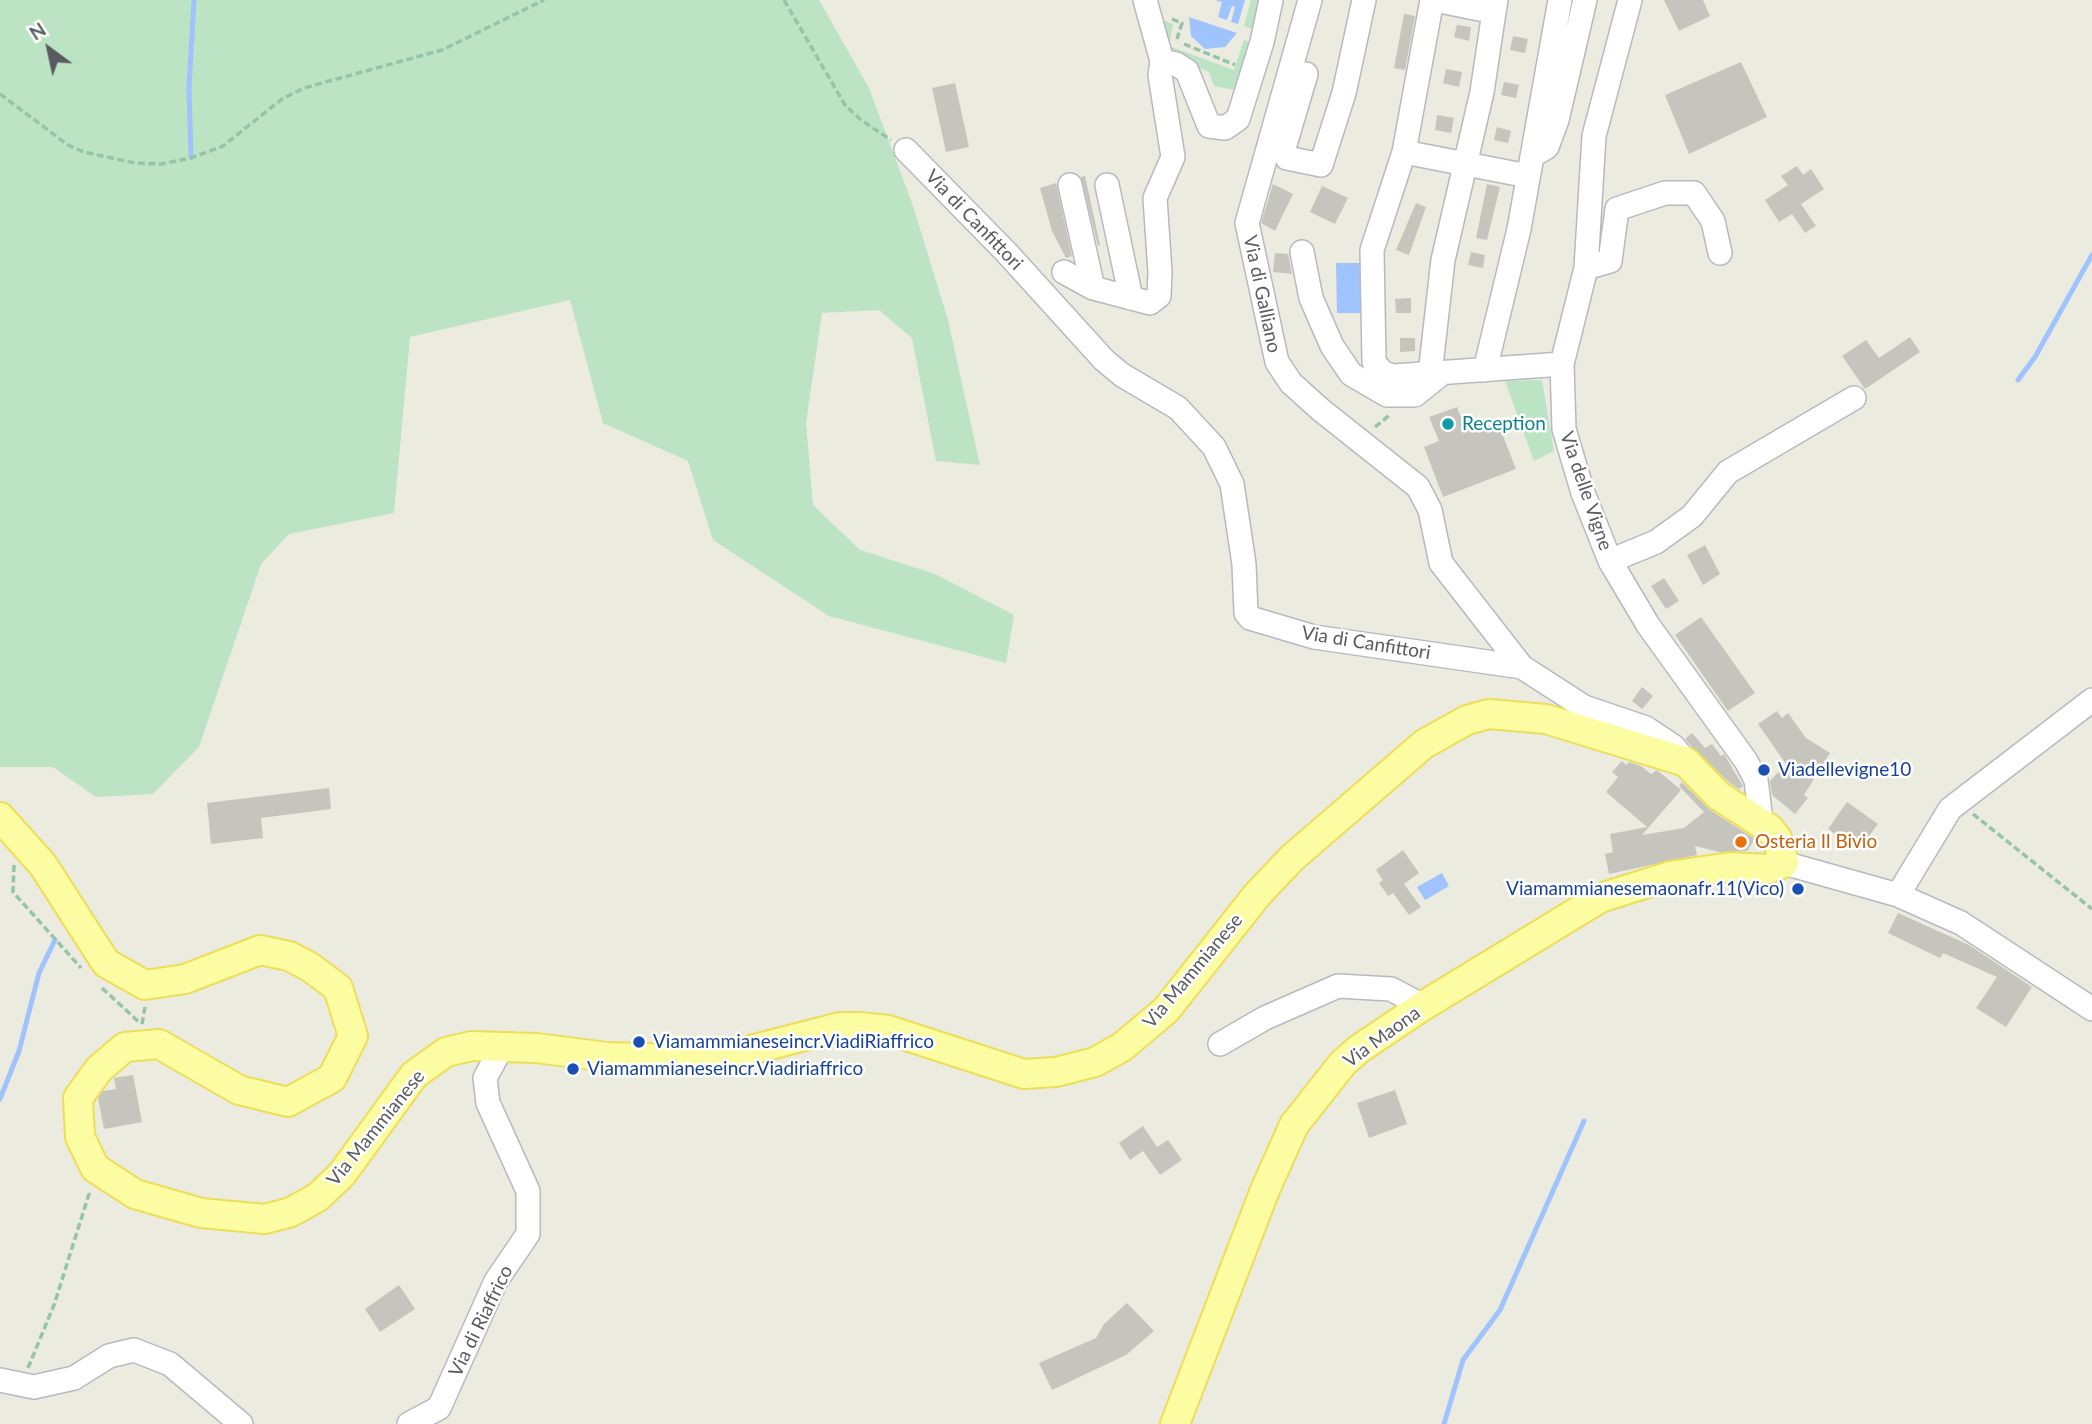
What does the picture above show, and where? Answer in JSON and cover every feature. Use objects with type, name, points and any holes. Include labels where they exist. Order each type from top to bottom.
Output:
[{"type":"main road","name":"Via Mammianese","points":[[0,817],[43,864],[106,963],[145,985],[185,979],[260,950],[289,956],[310,967],[338,988],[353,1036],[332,1078],[288,1102],[239,1090],[199,1064],[159,1044],[125,1047],[99,1069],[78,1098],[80,1136],[95,1168],[135,1194],[201,1213],[265,1219],[291,1212],[318,1197],[342,1174],[414,1075],[446,1052],[472,1046],[536,1048],[607,1057],[688,1059],[727,1056],[840,1027],[860,1027],[888,1030],[1012,1072],[1040,1074],[1078,1068],[1122,1047],[1146,1029],[1173,1002],[1257,895],[1292,858],[1441,732],[1489,714],[1515,714],[1562,722],[1685,762],[1719,796],[1761,820],[1777,838],[1784,863]]},
{"type":"main road","name":"Via Maona","points":[[1175,1424],[1265,1190],[1294,1125],[1326,1082],[1359,1049],[1423,1006],[1610,894],[1681,874],[1730,867],[1768,869],[1784,863]]},
{"type":"street","points":[[1064,272],[1093,288],[1150,303],[1159,296],[1156,198],[1173,156],[1160,75],[1162,61],[1146,0]]},
{"type":"street","points":[[1162,61],[1176,64],[1187,71],[1209,125],[1225,128],[1235,123],[1252,76],[1271,0]]},
{"type":"street","name":"Via di Galliano","points":[[1310,0],[1247,223],[1277,362],[1291,383],[1321,410],[1418,486],[1430,510],[1441,563],[1522,667]]},
{"type":"street","points":[[1325,0],[1284,148],[1287,158],[1321,165],[1344,93],[1364,0]]},
{"type":"street","points":[[1302,252],[1311,298],[1332,346],[1350,374],[1387,395],[1415,395],[1435,374],[1443,260],[1482,92],[1495,6],[1434,0],[1404,152],[1373,250],[1374,358],[1378,370],[1389,376],[1435,374],[1562,364]]},
{"type":"street","points":[[1485,370],[1530,166],[1560,0]]},
{"type":"street","points":[[1404,152],[1465,165],[1530,166],[1547,148],[1557,120],[1585,0]]},
{"type":"street","name":"Via delle Vigne","points":[[1630,0],[1594,136],[1586,268],[1562,364],[1564,429],[1583,493],[1611,561],[1648,625],[1752,771],[1761,820]]},
{"type":"street","name":"Via di Canfittori","points":[[906,150],[1006,252],[1104,360],[1122,375],[1178,408],[1214,447],[1232,484],[1244,564],[1246,613],[1250,618],[1314,638],[1522,667],[1584,707],[1646,729],[1673,746],[1685,762]]},
{"type":"street","points":[[1070,185],[1093,288]]},
{"type":"street","points":[[1107,185],[1131,298]]},
{"type":"street","points":[[1586,268],[1611,261],[1617,209],[1665,193],[1694,193],[1713,221],[1720,253]]},
{"type":"street","points":[[1611,561],[1656,542],[1692,516],[1728,472],[1854,398]]},
{"type":"street","points":[[1898,895],[1950,808],[2092,700]]},
{"type":"street","points":[[1784,863],[1898,895],[1961,923],[2092,1009]]},
{"type":"street","points":[[1220,1044],[1265,1018],[1338,986],[1391,989],[1423,1006]]},
{"type":"street","name":"Via di Riaffrico","points":[[409,1424],[439,1408],[496,1281],[528,1234],[528,1191],[488,1103],[485,1078],[502,1047]]},
{"type":"street","points":[[0,1380],[34,1387],[74,1378],[109,1356],[134,1350],[170,1364],[241,1424]]},
{"type":"path","points":[[0,94],[68,145],[84,152],[135,163],[161,164],[223,146],[282,99],[304,88],[442,50],[544,0]]},
{"type":"path","points":[[784,0],[845,105],[861,121],[906,150]]},
{"type":"path","points":[[1171,18],[1182,23],[1176,41],[1230,62],[1252,76]]},
{"type":"path","points":[[1958,802],[2092,908]]},
{"type":"green space","points":[[0,0],[819,0],[869,88],[913,206],[948,320],[980,465],[936,461],[912,338],[879,310],[822,313],[806,423],[813,505],[860,550],[935,574],[1014,615],[1006,663],[829,616],[713,540],[688,461],[603,423],[570,300],[410,337],[394,513],[289,534],[261,564],[199,747],[153,794],[96,797],[53,767],[0,767]]},
{"type":"green space","points":[[1251,0],[1266,0],[1259,32],[1244,26]]},
{"type":"green space","points":[[1155,17],[1173,24],[1169,46],[1234,70],[1244,40],[1255,44],[1240,91],[1214,86],[1209,72],[1169,56]]},
{"type":"green space","points":[[1542,380],[1554,451],[1534,461],[1505,381]]},
{"type":"water","points":[[1215,0],[1245,0],[1238,24],[1231,22],[1235,7],[1232,6],[1227,20],[1218,17],[1222,2]]},
{"type":"water","points":[[1189,17],[1237,33],[1225,47],[1205,49],[1191,36]]},
{"type":"water","points":[[1336,263],[1360,263],[1361,313],[1337,313]]},
{"type":"water","points":[[1442,873],[1449,886],[1425,900],[1417,887]]},
{"type":"building","points":[[1664,0],[1703,0],[1710,16],[1679,31]]},
{"type":"building","points":[[1404,14],[1415,16],[1405,70],[1394,68]]},
{"type":"building","points":[[1457,25],[1471,27],[1469,41],[1454,37]]},
{"type":"building","points":[[1513,36],[1528,39],[1525,53],[1510,50]]},
{"type":"building","points":[[1741,62],[1767,117],[1689,154],[1665,95]]},
{"type":"building","points":[[1446,69],[1462,72],[1459,87],[1443,83]]},
{"type":"building","points":[[1504,82],[1519,85],[1516,98],[1501,95]]},
{"type":"building","points":[[955,83],[969,147],[946,152],[932,88]]},
{"type":"building","points":[[1437,115],[1454,118],[1451,133],[1435,130]]},
{"type":"building","points":[[1497,127],[1511,131],[1508,143],[1494,140]]},
{"type":"building","points":[[1797,166],[1803,175],[1811,169],[1824,189],[1801,204],[1816,226],[1805,233],[1792,214],[1779,222],[1765,200],[1788,185],[1781,176]]},
{"type":"building","points":[[1085,176],[1100,245],[1098,246],[1081,177]]},
{"type":"building","points":[[1056,183],[1072,256],[1066,258],[1052,231],[1040,188]]},
{"type":"building","points":[[1273,184],[1293,194],[1275,231],[1261,223]]},
{"type":"building","points":[[1487,184],[1500,187],[1487,240],[1476,238]]},
{"type":"building","points":[[1322,186],[1348,198],[1335,224],[1310,212]]},
{"type":"building","points":[[1416,203],[1426,207],[1409,255],[1396,250]]},
{"type":"building","points":[[1471,252],[1485,255],[1483,268],[1468,265]]},
{"type":"building","points":[[1275,253],[1288,254],[1292,274],[1273,272]]},
{"type":"building","points":[[1411,298],[1411,313],[1396,313],[1395,299]]},
{"type":"building","points":[[1910,337],[1920,352],[1865,389],[1842,356],[1866,340],[1879,358]]},
{"type":"building","points":[[1400,338],[1415,338],[1415,351],[1400,352]]},
{"type":"building","points":[[1457,407],[1466,431],[1498,423],[1516,469],[1443,497],[1424,447],[1439,441],[1429,417]]},
{"type":"building","points":[[1705,545],[1720,574],[1703,585],[1687,555]]},
{"type":"building","points":[[1664,578],[1679,601],[1666,609],[1651,586]]},
{"type":"building","points":[[1701,617],[1755,693],[1728,711],[1675,635]]},
{"type":"building","points":[[1642,687],[1653,696],[1642,709],[1632,701]]},
{"type":"building","points":[[1777,711],[1782,718],[1788,713],[1806,738],[1830,753],[1804,795],[1808,798],[1795,814],[1772,795],[1770,781],[1786,764],[1758,724]]},
{"type":"building","points":[[1692,733],[1705,748],[1712,744],[1721,756],[1724,754],[1743,786],[1739,789],[1730,783],[1691,746],[1685,739]]},
{"type":"building","points":[[1622,761],[1626,765],[1629,762],[1641,766],[1651,774],[1657,770],[1681,790],[1642,835],[1684,828],[1704,812],[1679,786],[1682,782],[1710,810],[1755,839],[1747,851],[1719,852],[1695,846],[1697,855],[1609,874],[1605,854],[1613,852],[1610,834],[1647,827],[1606,792],[1618,777],[1612,772]]},
{"type":"building","points":[[329,788],[331,809],[261,818],[263,838],[211,844],[207,803]]},
{"type":"building","points":[[1847,802],[1878,824],[1858,851],[1828,829]]},
{"type":"building","points":[[1403,850],[1419,873],[1404,884],[1421,907],[1409,915],[1393,893],[1388,896],[1379,883],[1383,880],[1376,870]]},
{"type":"building","points":[[1898,913],[1969,945],[2032,987],[2006,1027],[1976,1008],[1997,977],[1943,953],[1940,958],[1888,933]]},
{"type":"building","points":[[133,1075],[142,1122],[104,1129],[98,1098],[103,1091],[116,1089],[114,1078]]},
{"type":"building","points":[[1395,1090],[1407,1124],[1369,1138],[1357,1103]]},
{"type":"building","points":[[1143,1126],[1157,1147],[1168,1140],[1182,1160],[1160,1175],[1143,1151],[1130,1160],[1119,1143]]},
{"type":"building","points":[[399,1285],[415,1309],[380,1332],[365,1309]]},
{"type":"building","points":[[1127,1303],[1154,1331],[1126,1355],[1052,1390],[1039,1363],[1096,1338],[1104,1324]]},
{"type":"waterway","points":[[191,157],[189,88],[194,0]]},
{"type":"waterway","points":[[2018,380],[2035,357],[2092,255]]},
{"type":"waterway","points":[[0,1099],[19,1051],[39,973],[55,940]]},
{"type":"waterway","points":[[1444,1424],[1463,1360],[1500,1310],[1584,1121]]},
{"type":"place","name":"Reception","points":[[1448,424]]},
{"type":"place","name":"Viadellevigne10","points":[[1764,770]]},
{"type":"place","name":"Osteria Il Bivio","points":[[1741,842]]},
{"type":"place","name":"Viamammianesemaonafr.11(Vico)","points":[[1798,889]]},
{"type":"place","name":"Viamammianeseincr.ViadiRiaffrico","points":[[639,1042]]},
{"type":"place","name":"Viamammianeseincr.Viadiriaffrico","points":[[573,1069]]}]
